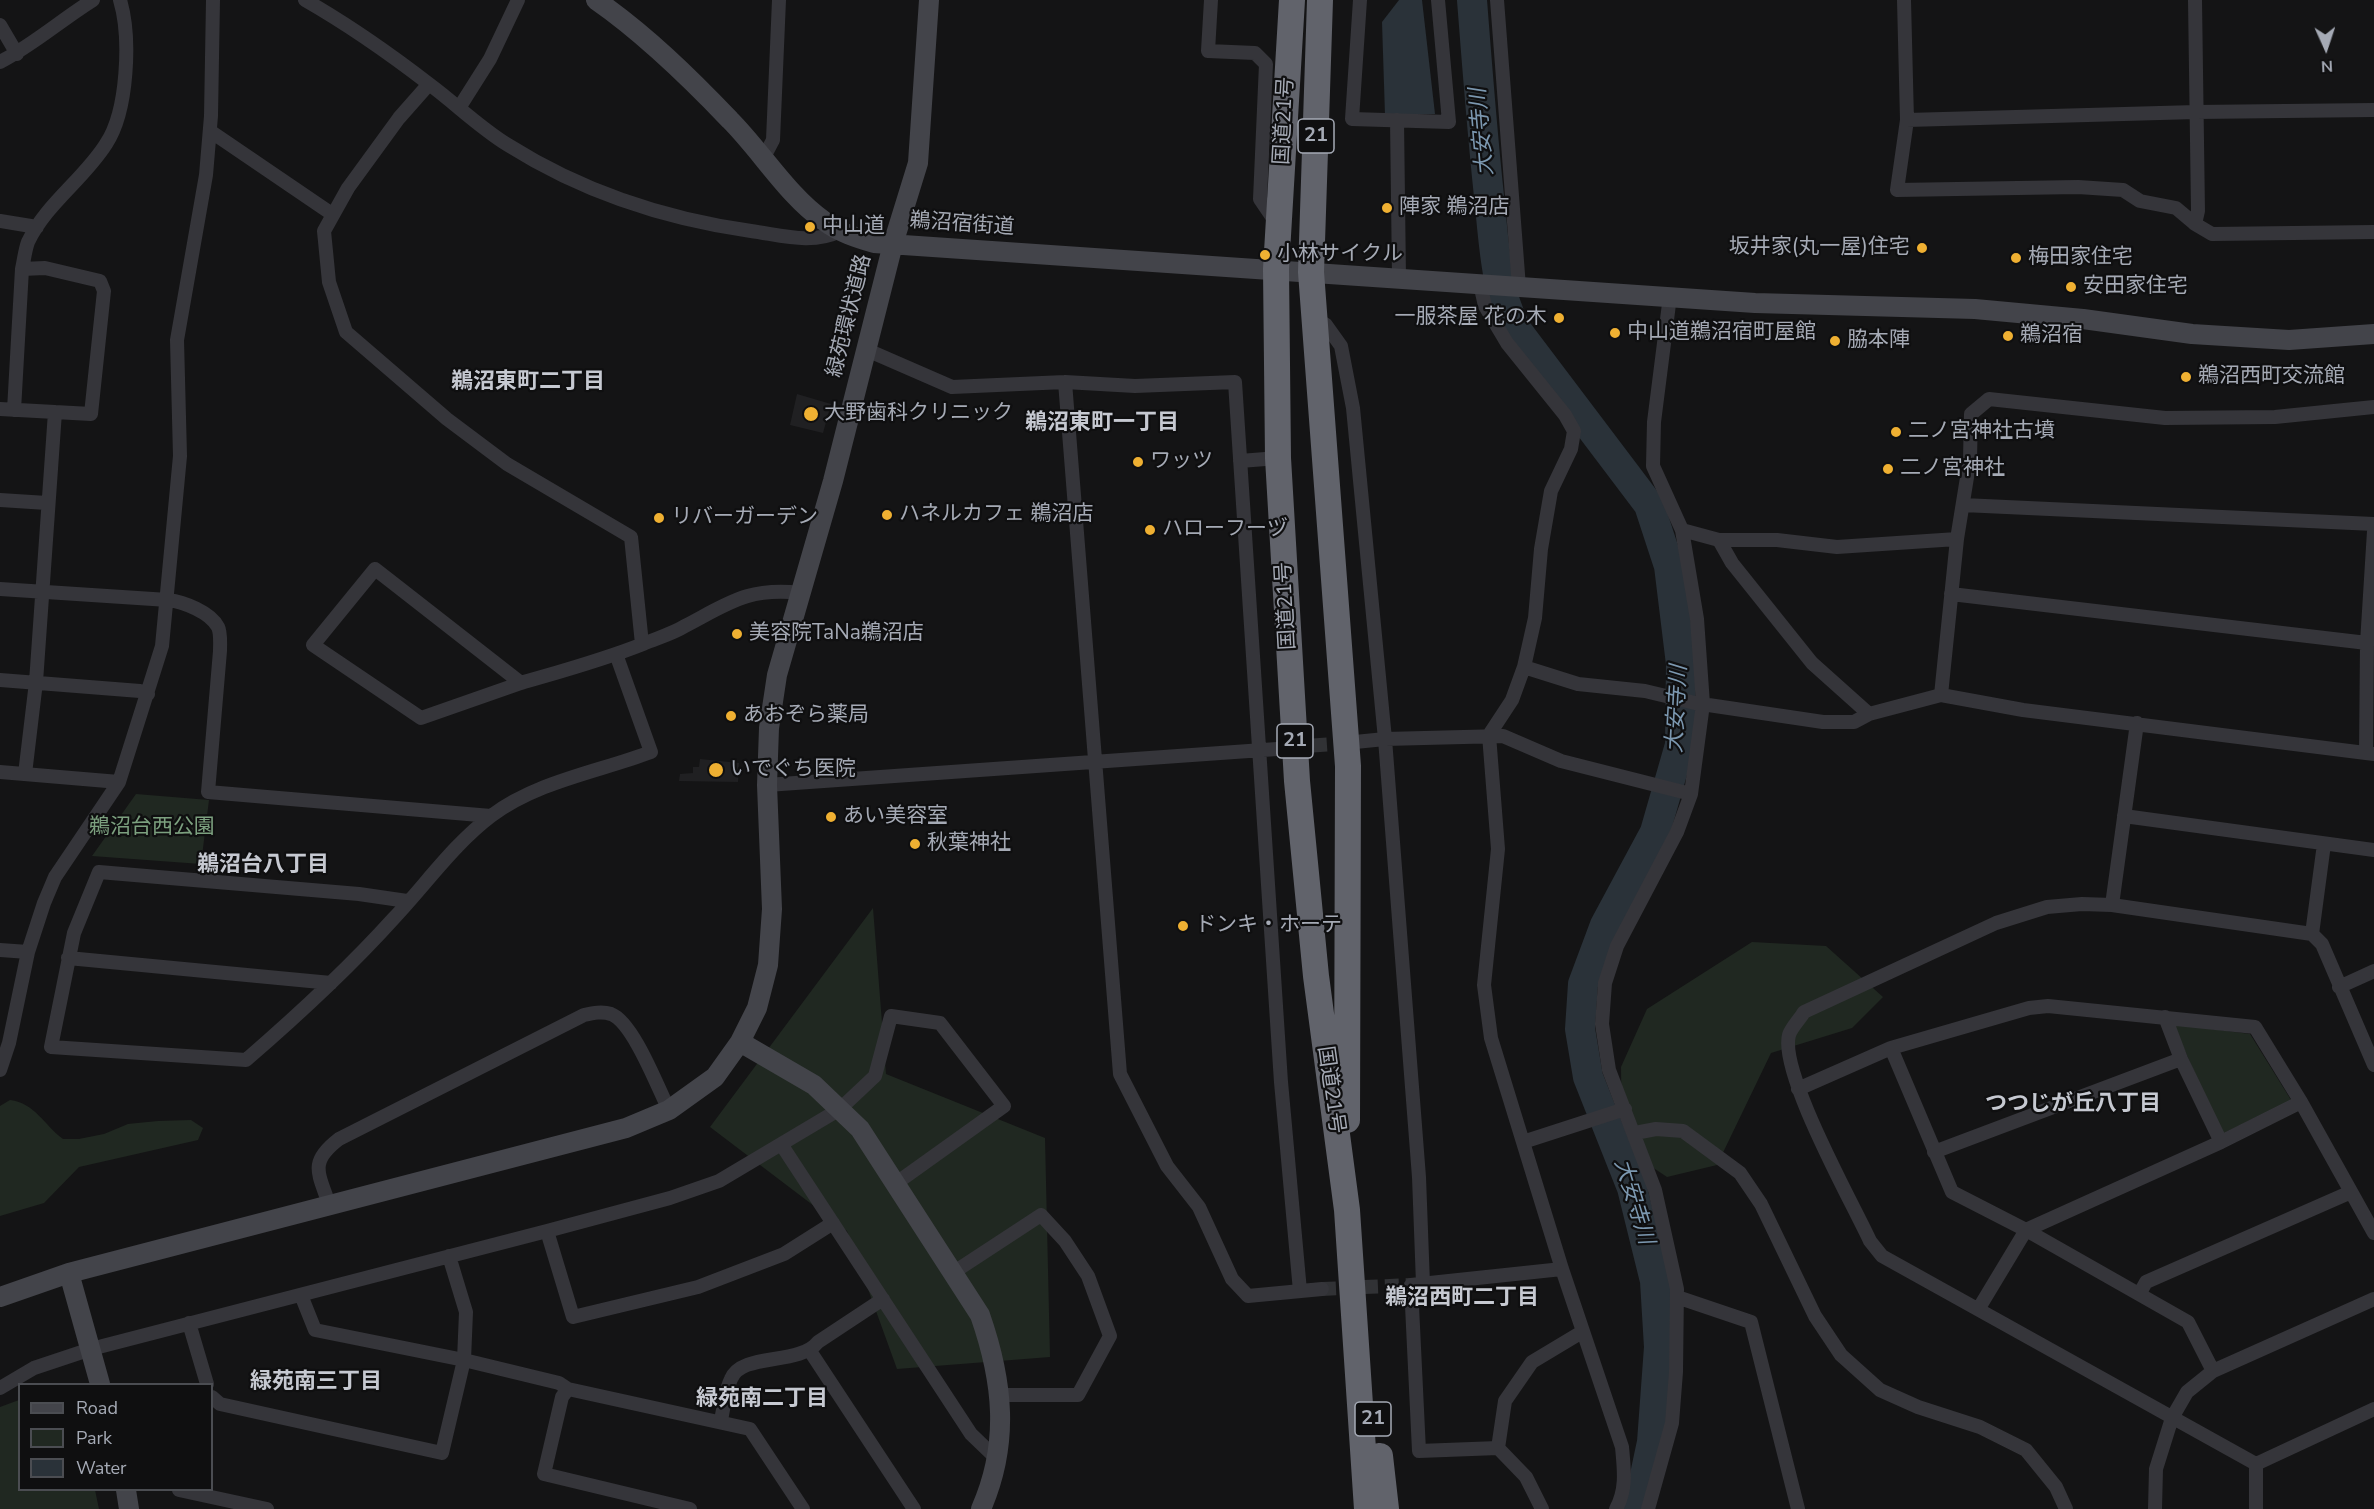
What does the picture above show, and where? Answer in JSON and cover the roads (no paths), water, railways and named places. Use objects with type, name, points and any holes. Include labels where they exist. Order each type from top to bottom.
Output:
[{"type":"highway","name":"国道21号","points":[[1292,0],[1276,269],[1278,458],[1297,781],[1316,976],[1347,1210],[1367,1509]]},
{"type":"highway","name":"国道21号","points":[[1320,0],[1311,272],[1348,766],[1347,1210]]},
{"type":"highway","name":"21","points":[[1356,1329],[1381,1461],[1386,1509]]},
{"type":"street","points":[[0,62],[16,54],[54,24],[93,0]]},
{"type":"street","points":[[21,268],[45,268],[100,281],[104,291],[91,414],[7,410],[21,268],[27,243],[37,227],[107,142],[122,99],[126,61],[125,17],[120,0]]},
{"type":"street","points":[[0,1070],[28,952],[55,877],[119,782],[162,646],[180,456],[177,340],[205,185],[210,131],[213,0]]},
{"type":"street","points":[[213,19],[225,0]]},
{"type":"street","points":[[305,0],[429,84],[507,145],[559,172],[633,205],[709,225],[802,238],[827,238],[840,231]]},
{"type":"street","points":[[459,108],[490,59],[518,0]]},
{"type":"street","name":"鵜沼宿街道","points":[[597,0],[681,71],[764,157],[805,205],[840,231],[874,243],[1755,303],[1976,309],[2074,318],[2192,334],[2289,340],[2374,334]]},
{"type":"street","points":[[764,157],[773,140],[779,0]]},
{"type":"street","name":"緑苑環状道路","points":[[69,1273],[626,1128],[669,1110],[715,1077],[740,1042],[757,1008],[768,965],[772,909],[767,785],[770,728],[777,675],[867,350],[893,244],[918,163],[929,0]]},
{"type":"street","points":[[1211,0],[1208,51],[1255,53],[1266,64],[1260,199],[1278,226]]},
{"type":"street","points":[[1360,0],[1352,119],[1449,122],[1438,0]]},
{"type":"street","points":[[1497,0],[1516,287]]},
{"type":"street","points":[[1904,0],[1907,120],[1897,190],[2078,187],[2123,190],[2140,201],[2176,208],[2194,224],[2211,234],[2374,232]]},
{"type":"street","points":[[2194,224],[2198,211],[2195,0]]},
{"type":"street","points":[[0,25],[16,54]]},
{"type":"street","points":[[429,84],[399,118],[332,214],[324,231],[329,282],[346,332],[447,419],[507,464],[631,537],[642,644]]},
{"type":"street","points":[[1907,120],[2196,112],[2374,110]]},
{"type":"street","points":[[1397,120],[1399,277]]},
{"type":"street","points":[[210,131],[332,214]]},
{"type":"street","points":[[0,221],[37,227]]},
{"type":"street","points":[[1483,284],[1485,306],[1507,343],[1565,415],[1574,431],[1571,449],[1551,491],[1541,549],[1535,618],[1524,667],[1512,700],[1489,735],[1498,849],[1484,986],[1491,1038],[1582,1332],[1622,1447],[1623,1497],[1617,1509]]},
{"type":"street","points":[[1648,1509],[1672,1423],[1676,1372],[1677,1297],[1655,1190],[1635,1133],[1619,1111],[1609,1070],[1602,1024],[1605,982],[1617,946],[1677,832],[1686,794],[1699,704],[1697,619],[1682,530],[1653,466],[1654,422],[1670,296]]},
{"type":"street","points":[[1315,318],[1326,325],[1341,346],[1353,408],[1385,739],[1419,1176],[1423,1284]]},
{"type":"street","points":[[867,350],[952,387],[1065,382],[1134,386],[1235,382],[1281,1082],[1300,1291]]},
{"type":"street","points":[[1065,382],[1120,1074],[1167,1166],[1199,1207],[1232,1279],[1248,1296],[1322,1289]]},
{"type":"street","points":[[1941,695],[1957,539],[1970,459],[1971,414],[1989,399],[2165,418],[2275,417],[2374,407]]},
{"type":"street","points":[[26,774],[36,682],[55,412]]},
{"type":"street","points":[[1240,461],[1278,458]]},
{"type":"street","points":[[0,500],[47,503]]},
{"type":"street","points":[[1963,505],[2374,524]]},
{"type":"street","points":[[1682,530],[1719,540],[1777,540],[1837,548],[1957,539]]},
{"type":"street","points":[[1524,667],[1578,684],[1669,696],[1699,704],[1822,722],[1854,722],[1869,714],[1941,695],[2023,710],[2370,753],[2367,643],[2374,531]]},
{"type":"street","points":[[1719,540],[1732,563],[1812,663],[1869,714]]},
{"type":"street","points":[[520,683],[375,569],[313,645],[421,718],[520,683],[616,654],[685,627],[709,611],[738,598],[775,590],[801,593]]},
{"type":"street","points":[[0,589],[177,601],[210,616],[219,628],[220,651],[208,792],[491,816]]},
{"type":"street","points":[[1951,594],[2367,643]]},
{"type":"street","points":[[407,901],[359,894],[99,872],[74,933],[51,1047],[246,1060],[331,983],[396,916],[451,854],[491,816],[527,794],[651,752],[616,654]]},
{"type":"street","points":[[0,680],[148,694]]},
{"type":"street","points":[[2112,905],[2137,723]]},
{"type":"street","points":[[1355,742],[1503,736],[1561,761],[1686,794]]},
{"type":"street","points":[[767,785],[1277,748]]},
{"type":"street","points":[[0,772],[119,782]]},
{"type":"street","points":[[2124,816],[2374,850]]},
{"type":"street","points":[[2312,934],[2324,843]]},
{"type":"street","points":[[2256,1464],[1882,1256],[1870,1241],[1798,1089],[1789,1060],[1789,1035],[1804,1012],[1996,923],[2047,907],[2082,904],[2112,905],[2312,934],[2322,944],[2374,1065]]},
{"type":"street","points":[[0,950],[28,952]]},
{"type":"street","points":[[68,958],[331,983]]},
{"type":"street","points":[[2339,987],[2374,971]]},
{"type":"street","points":[[1798,1089],[1891,1048],[2029,1008],[2048,1006],[2255,1027],[2301,1102],[2374,1233]]},
{"type":"street","points":[[329,1204],[319,1176],[318,1162],[323,1152],[339,1139],[584,1015],[601,1012],[614,1015],[627,1027],[669,1110]]},
{"type":"street","points":[[0,1388],[34,1368],[91,1349],[547,1231],[670,1198],[719,1181],[840,1109],[875,1076],[891,1016],[940,1023],[1004,1106],[895,1184]]},
{"type":"street","points":[[2164,1017],[2181,1059],[2221,1142]]},
{"type":"street","points":[[740,1042],[814,1085],[860,1129],[980,1315],[990,1343],[1001,1395],[997,1459],[981,1509]]},
{"type":"street","points":[[1891,1048],[1952,1192],[2026,1230],[2188,1322],[2213,1371]]},
{"type":"street","points":[[1934,1152],[2181,1059]]},
{"type":"street","points":[[1979,1308],[2026,1230],[2221,1142],[2301,1102]]},
{"type":"street","points":[[1523,1142],[1619,1111]]},
{"type":"street","points":[[1635,1133],[1656,1129],[1683,1131],[1740,1173],[1761,1204],[1815,1316],[1841,1355],[1880,1390],[1918,1407],[1980,1427],[2026,1450],[2056,1486],[2066,1509]]},
{"type":"street","points":[[781,1144],[971,1434],[997,1459]]},
{"type":"street","points":[[2140,1293],[2146,1282],[2350,1192]]},
{"type":"street","points":[[954,1272],[1041,1215],[1065,1241],[1088,1276],[1110,1336],[1078,1395],[1001,1395]]},
{"type":"street","points":[[547,1231],[573,1317],[698,1287],[784,1254],[833,1223]]},
{"type":"street","points":[[213,1399],[220,1404],[442,1453],[464,1360],[466,1312],[449,1256]]},
{"type":"street","points":[[1542,1509],[1526,1477],[1498,1448],[1419,1451],[1411,1285],[1562,1269]]},
{"type":"street","points":[[0,1297],[69,1273],[100,1383]]},
{"type":"street","points":[[301,1295],[315,1330],[464,1360],[559,1383],[568,1389],[721,1420],[750,1429],[803,1509]]},
{"type":"street","points":[[1677,1297],[1751,1322],[1798,1509]]},
{"type":"street","points":[[721,1420],[731,1377],[740,1366],[810,1351],[818,1342],[883,1299]]},
{"type":"street","points":[[2155,1509],[2156,1469],[2172,1418],[2187,1392],[2213,1371],[2374,1299]]},
{"type":"street","points":[[189,1323],[207,1383]]},
{"type":"street","points":[[1498,1448],[1505,1401],[1532,1362],[1582,1332]]},
{"type":"street","points":[[810,1351],[914,1509]]},
{"type":"street","points":[[568,1389],[562,1397],[544,1474],[690,1509]]},
{"type":"street","points":[[2256,1464],[2374,1409]]},
{"type":"street","points":[[2256,1464],[2256,1509]]},
{"type":"street","points":[[126,1491],[129,1509]]},
{"type":"street","points":[[184,1491],[267,1509]]},
{"type":"water","points":[[1399,0],[1422,0],[1435,114],[1385,115],[1382,22]]},
{"type":"waterway","name":"大安寺川","points":[[1472,0],[1496,264],[1509,313],[1516,329],[1649,505],[1669,566],[1681,664],[1680,745],[1655,832],[1605,925],[1583,984],[1580,1029],[1588,1077],[1632,1188],[1655,1281],[1659,1347],[1652,1442],[1641,1494],[1633,1509]]},
{"type":"tunnel","points":[[1292,747],[1350,743]]},
{"type":"tunnel","points":[[1322,1289],[1411,1285]]},
{"type":"place","name":"陣家 鵜沼店","points":[[1387,208]]},
{"type":"place","name":"中山道","points":[[810,227]]},
{"type":"place","name":"坂井家(丸一屋)住宅","points":[[1922,248]]},
{"type":"place","name":"小林サイクル","points":[[1265,255]]},
{"type":"place","name":"梅田家住宅","points":[[2016,258]]},
{"type":"place","name":"安田家住宅","points":[[2071,287]]},
{"type":"place","name":"一服茶屋 花の木","points":[[1559,318]]},
{"type":"place","name":"中山道鵜沼宿町屋館","points":[[1615,333]]},
{"type":"place","name":"鵜沼宿","points":[[2008,336]]},
{"type":"place","name":"脇本陣","points":[[1835,341]]},
{"type":"place","name":"鵜沼西町交流館","points":[[2186,377]]},
{"type":"place","name":"大野歯科クリニック","points":[[811,414]]},
{"type":"place","name":"二ノ宮神社古墳","points":[[1896,432]]},
{"type":"place","name":"ワッツ","points":[[1138,462]]},
{"type":"place","name":"二ノ宮神社","points":[[1888,469]]},
{"type":"place","name":"ハネルカフェ 鵜沼店","points":[[887,515]]},
{"type":"place","name":"リバーガーデン","points":[[659,518]]},
{"type":"place","name":"ハローフーヅ","points":[[1150,530]]},
{"type":"place","name":"美容院TaNa鵜沼店","points":[[737,634]]},
{"type":"place","name":"あおぞら薬局","points":[[731,716]]},
{"type":"place","name":"いでぐち医院","points":[[716,770]]},
{"type":"place","name":"あい美容室","points":[[831,817]]},
{"type":"place","name":"秋葉神社","points":[[915,844]]},
{"type":"place","name":"ドンキ・ホーテ","points":[[1183,926]]},
{"type":"district","name":"鵜沼東町二丁目","points":[[528,383]]},
{"type":"district","name":"鵜沼東町一丁目","points":[[1102,424]]},
{"type":"district","name":"鵜沼台八丁目","points":[[263,866]]},
{"type":"district","name":"つつじが丘八丁目","points":[[2073,1105]]},
{"type":"district","name":"鵜沼西町二丁目","points":[[1462,1299]]},
{"type":"district","name":"緑苑南三丁目","points":[[316,1383]]},
{"type":"district","name":"緑苑南二丁目","points":[[762,1400]]},
{"type":"park label","name":"鵜沼台西公園","points":[[152,828]]}]
